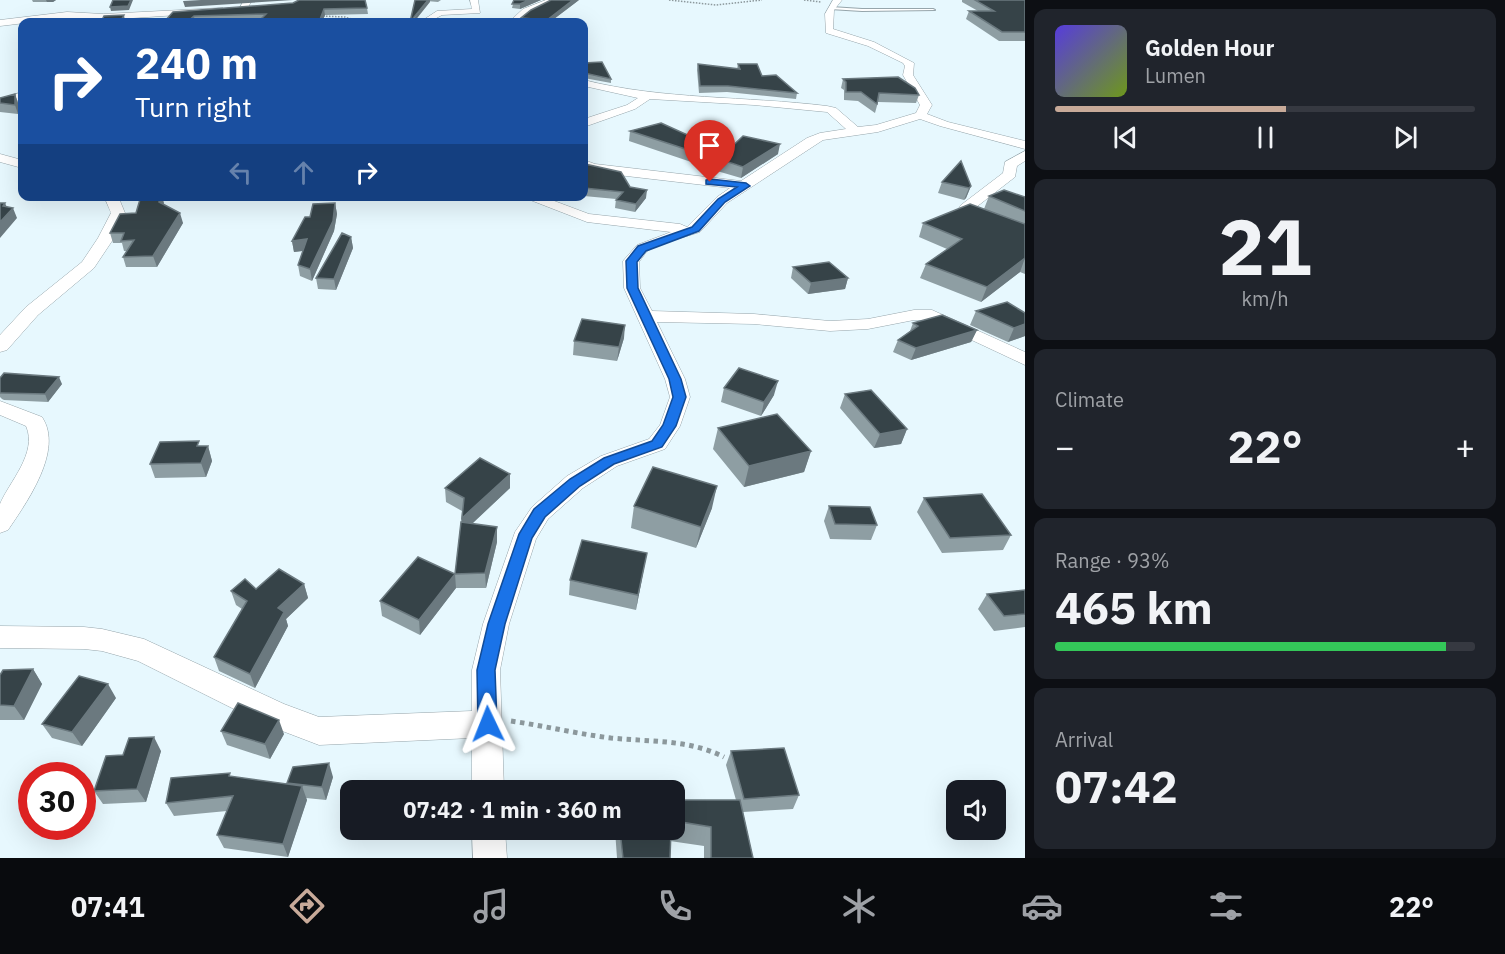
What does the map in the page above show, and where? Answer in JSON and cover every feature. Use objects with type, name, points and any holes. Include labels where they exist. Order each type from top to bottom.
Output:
[{"type":"street","points":[[431,18],[440,13],[477,11],[474,0]]},
{"type":"street","points":[[518,18],[526,11],[553,0]]},
{"type":"street","points":[[835,4],[828,14],[829,31],[871,44],[910,65],[908,75],[915,83],[926,105],[920,115]]},
{"type":"street","points":[[67,15],[103,17],[246,6]]},
{"type":"street","points":[[42,18],[100,7]]},
{"type":"street","points":[[0,23],[18,21]]},
{"type":"street","points":[[588,84],[619,94],[646,98],[745,101],[827,109],[832,110],[855,131]]},
{"type":"street","points":[[0,104],[18,97]]},
{"type":"street","points":[[588,122],[631,107],[646,98]]},
{"type":"street","points":[[488,780],[486,670],[496,624],[524,538],[540,513],[575,482],[609,461],[657,444],[670,426],[680,397],[675,379],[632,288],[632,261],[642,248],[695,229],[722,201],[782,159],[820,137],[886,126],[920,115],[944,124],[1025,145]]},
{"type":"street","points":[[1025,155],[1010,165],[1010,174],[966,208],[972,213],[1025,234]]},
{"type":"street","points":[[0,158],[18,163]]},
{"type":"street","points":[[588,166],[746,186]]},
{"type":"street","points":[[0,346],[32,311],[88,265],[106,238],[118,213],[113,201]]},
{"type":"street","points":[[541,201],[587,218],[665,228],[695,229]]},
{"type":"street","points":[[645,316],[754,319],[830,327],[868,324],[914,315],[932,315],[1025,359]]},
{"type":"street","points":[[0,407],[35,422],[39,426],[40,434],[38,450],[0,524]]},
{"type":"street","points":[[0,637],[84,638],[102,640],[144,651],[274,714],[319,731],[488,722]]},
{"type":"street","points":[[489,840],[490,858]]},
{"type":"lane","points":[[835,4],[867,11],[933,10]]},
{"type":"path","points":[[669,0],[693,5],[719,6],[762,0]]},
{"type":"path","points":[[313,16],[350,18]]},
{"type":"path","points":[[488,722],[525,723],[613,738],[680,741],[706,747],[724,757]]},
{"type":"building","points":[[113,0],[131,0],[128,6],[110,7]]},
{"type":"building","points":[[299,0],[365,0],[367,8],[324,9],[321,18],[262,18],[266,14],[168,18],[173,12],[293,3]]},
{"type":"building","points":[[415,0],[428,0],[413,18],[411,18]]},
{"type":"building","points":[[514,0],[529,0],[520,4],[512,4]]},
{"type":"building","points":[[551,0],[573,0],[550,18],[521,18]]},
{"type":"building","points":[[975,0],[1025,0],[1025,32],[1002,32],[969,11],[994,11]]},
{"type":"building","points":[[124,15],[122,18],[103,18],[104,16]]},
{"type":"building","points":[[602,62],[611,79],[588,74],[588,63]]},
{"type":"building","points":[[698,64],[740,69],[738,64],[757,64],[762,76],[776,75],[797,93],[728,86],[700,86]]},
{"type":"building","points":[[898,77],[915,88],[919,95],[879,93],[877,104],[861,92],[846,92],[846,82],[843,79]]},
{"type":"building","points":[[15,94],[15,105],[0,103],[0,98]]},
{"type":"building","points":[[661,123],[712,146],[707,156],[630,131]]},
{"type":"building","points":[[743,136],[780,144],[743,167],[719,159]]},
{"type":"building","points":[[961,161],[971,186],[969,188],[942,182]]},
{"type":"building","points":[[588,165],[621,172],[630,187],[647,190],[636,204],[616,200],[623,192],[588,188]]},
{"type":"building","points":[[1004,190],[1025,197],[1025,211],[989,196]]},
{"type":"building","points":[[140,201],[159,201],[180,213],[153,256],[123,257],[134,240],[121,241],[124,233],[110,233],[120,214],[136,213]]},
{"type":"building","points":[[0,203],[13,208],[0,222]]},
{"type":"building","points":[[335,203],[333,221],[310,269],[298,265],[307,239],[292,241],[305,217],[310,217],[313,204]]},
{"type":"building","points":[[970,204],[1025,224],[1025,258],[987,287],[926,264],[962,239],[923,223]]},
{"type":"building","points":[[342,233],[351,237],[334,279],[316,278]]},
{"type":"building","points":[[829,262],[848,278],[811,283],[793,267]]},
{"type":"building","points":[[1007,302],[1025,313],[1025,324],[1014,328],[976,311]]},
{"type":"building","points":[[942,315],[977,330],[916,348],[898,340],[918,326],[913,323]]},
{"type":"building","points":[[582,319],[625,325],[619,347],[574,341]]},
{"type":"building","points":[[739,368],[778,381],[764,402],[724,388]]},
{"type":"building","points":[[4,373],[59,377],[45,394],[0,393],[0,378]]},
{"type":"building","points":[[871,390],[907,429],[880,434],[845,394]]},
{"type":"building","points":[[777,414],[811,451],[749,466],[718,428]]},
{"type":"building","points":[[199,441],[197,446],[208,446],[201,463],[150,464],[160,442]]},
{"type":"building","points":[[480,458],[510,474],[462,518],[464,498],[445,488]]},
{"type":"building","points":[[653,467],[717,486],[701,527],[634,506]]},
{"type":"building","points":[[982,494],[1011,535],[950,538],[924,498]]},
{"type":"building","points":[[829,506],[870,507],[877,525],[835,524]]},
{"type":"building","points":[[461,522],[497,527],[485,573],[455,574]]},
{"type":"building","points":[[582,540],[647,553],[638,595],[570,580]]},
{"type":"building","points":[[418,557],[455,574],[419,620],[380,601]]},
{"type":"building","points":[[279,569],[304,584],[278,608],[284,612],[250,674],[214,657],[247,601],[231,591],[245,579],[256,589]]},
{"type":"building","points":[[1025,590],[1025,614],[1004,616],[987,594]]},
{"type":"building","points":[[33,669],[14,706],[0,705],[0,675],[3,670]]},
{"type":"building","points":[[79,676],[108,684],[72,732],[42,724]]},
{"type":"building","points":[[238,703],[279,720],[265,744],[221,731]]},
{"type":"building","points":[[154,737],[137,789],[96,791],[106,756],[123,755],[129,738]]},
{"type":"building","points":[[784,748],[799,795],[744,799],[731,751]]},
{"type":"building","points":[[329,763],[322,787],[287,783],[293,767]]},
{"type":"building","points":[[230,773],[229,776],[302,786],[283,844],[217,835],[233,796],[166,803],[171,778]]},
{"type":"building","points":[[685,800],[740,800],[753,858],[711,858],[711,827],[685,823]]},
{"type":"building","points":[[621,840],[671,840],[670,858],[623,858]]},
{"type":"route","points":[[488,724],[486,670],[496,624],[524,538],[540,513],[575,482],[609,461],[637,453],[657,444],[670,426],[680,397],[675,379],[632,288],[632,261],[642,248],[656,241],[695,229],[722,201],[746,186],[710,182]]}]
